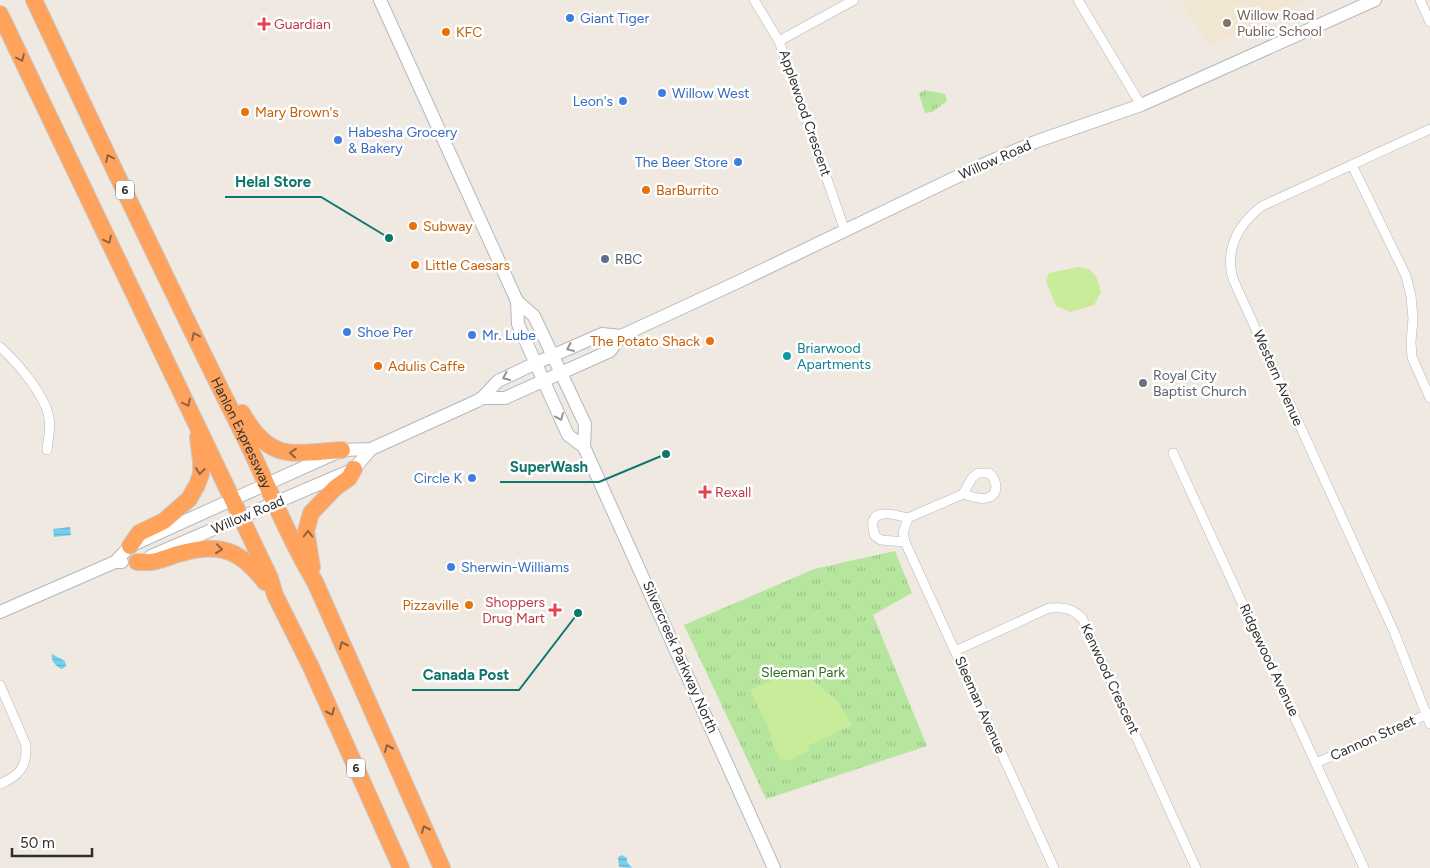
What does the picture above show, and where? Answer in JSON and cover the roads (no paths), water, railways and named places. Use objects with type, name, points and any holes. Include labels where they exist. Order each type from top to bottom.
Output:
[{"type":"highway","name":"Hanlon Expressway","points":[[34,0],[216,380],[268,484],[302,560],[315,582],[442,868]]},
{"type":"highway","name":"6","points":[[0,14],[233,499],[270,578],[275,595],[311,667],[400,868]]},
{"type":"highway","points":[[216,380],[231,394],[248,423],[263,442],[282,452],[302,454],[342,450]]},
{"type":"highway","points":[[130,546],[138,534],[164,520],[189,499],[197,486],[201,474],[201,462],[197,423]]},
{"type":"highway","points":[[315,582],[306,531],[311,513],[335,488],[349,478],[354,469]]},
{"type":"highway","points":[[137,562],[155,562],[204,548],[225,549],[237,554],[252,566],[275,595]]},
{"type":"main road","name":"Silvercreek Parkway North","points":[[380,0],[517,301],[518,324],[568,435],[584,447]]},
{"type":"main road","name":"Willow Road","points":[[482,398],[505,398],[562,373],[610,351],[621,336],[973,170],[1035,142],[1141,105],[1375,0]]},
{"type":"main road","name":"Silvercreek Parkway North","points":[[517,301],[534,316],[562,373],[585,424],[584,447],[774,868]]},
{"type":"main road","name":"Willow Road","points":[[0,612],[115,562],[130,546],[342,450],[371,449],[482,398],[498,381],[536,363],[602,334],[621,336]]},
{"type":"main road","name":"Willow Road","points":[[115,562],[137,562],[354,469],[371,449]]},
{"type":"street","name":"Applewood Crescent","points":[[754,0],[779,41],[846,230]]},
{"type":"street","points":[[779,41],[854,0]]},
{"type":"street","points":[[1078,0],[1141,105]]},
{"type":"street","points":[[1420,0],[1430,22]]},
{"type":"street","name":"Western Avenue","points":[[1429,717],[1394,634],[1232,276],[1230,261],[1236,235],[1250,215],[1262,206],[1430,129]]},
{"type":"street","points":[[1352,165],[1406,276],[1412,296],[1413,318],[1410,342],[1412,357],[1430,398]]},
{"type":"street","points":[[0,347],[28,378],[47,408],[50,421],[48,450]]},
{"type":"street","name":"Ridgewood Avenue","points":[[1173,453],[1364,868]]},
{"type":"street","points":[[908,518],[904,533],[905,542],[881,540],[875,536],[873,523],[875,517],[881,514],[889,513],[908,518],[963,494]]},
{"type":"street","name":"Sleeman Avenue","points":[[905,542],[1054,868]]},
{"type":"street","name":"Kenwood Crescent","points":[[955,651],[1049,608],[1062,607],[1074,610],[1082,618],[1196,868]]},
{"type":"street","points":[[0,685],[26,745],[24,763],[18,774],[0,784]]},
{"type":"street","name":"Cannon Street","points":[[1316,763],[1429,717]]},
{"type":"water","points":[[70,527],[71,535],[54,537],[53,529]]},
{"type":"water","points":[[52,654],[65,661],[66,666],[62,669],[58,667],[53,661]]},
{"type":"water","points":[[622,855],[627,858],[627,862],[632,868],[619,867],[618,857]]},
{"type":"place","name":"Giant Tiger","points":[[570,18]]},
{"type":"place","name":"Willow Road Public School","points":[[1227,23]]},
{"type":"place","name":"Guardian","points":[[264,24]]},
{"type":"place","name":"KFC","points":[[446,32]]},
{"type":"place","name":"Willow West","points":[[662,93]]},
{"type":"place","name":"Leon's","points":[[623,101]]},
{"type":"place","name":"Mary Brown's","points":[[245,112]]},
{"type":"place","name":"Habesha Grocery & Bakery","points":[[338,140]]},
{"type":"place","name":"The Beer Store","points":[[738,162]]},
{"type":"place","name":"BarBurrito","points":[[646,190]]},
{"type":"place","name":"Subway","points":[[413,226]]},
{"type":"place","name":"Helal Store","points":[[389,238]]},
{"type":"place","name":"RBC","points":[[605,259]]},
{"type":"place","name":"Little Caesars","points":[[415,265]]},
{"type":"place","name":"Shoe Per","points":[[347,332]]},
{"type":"place","name":"Mr. Lube","points":[[472,335]]},
{"type":"place","name":"The Potato Shack","points":[[710,341]]},
{"type":"place","name":"Briarwood Apartments","points":[[787,356]]},
{"type":"place","name":"Adulis Caffe","points":[[378,366]]},
{"type":"place","name":"Royal City Baptist Church","points":[[1143,383]]},
{"type":"place","name":"SuperWash","points":[[666,454]]},
{"type":"place","name":"Circle K","points":[[472,478]]},
{"type":"place","name":"Rexall","points":[[705,492]]},
{"type":"place","name":"Sherwin-Williams","points":[[451,567]]},
{"type":"place","name":"Pizzaville","points":[[469,605]]},
{"type":"place","name":"Shoppers Drug Mart","points":[[555,610]]},
{"type":"place","name":"Canada Post","points":[[578,613]]},
{"type":"park label","name":"Sleeman Park","points":[[803,672]]}]
